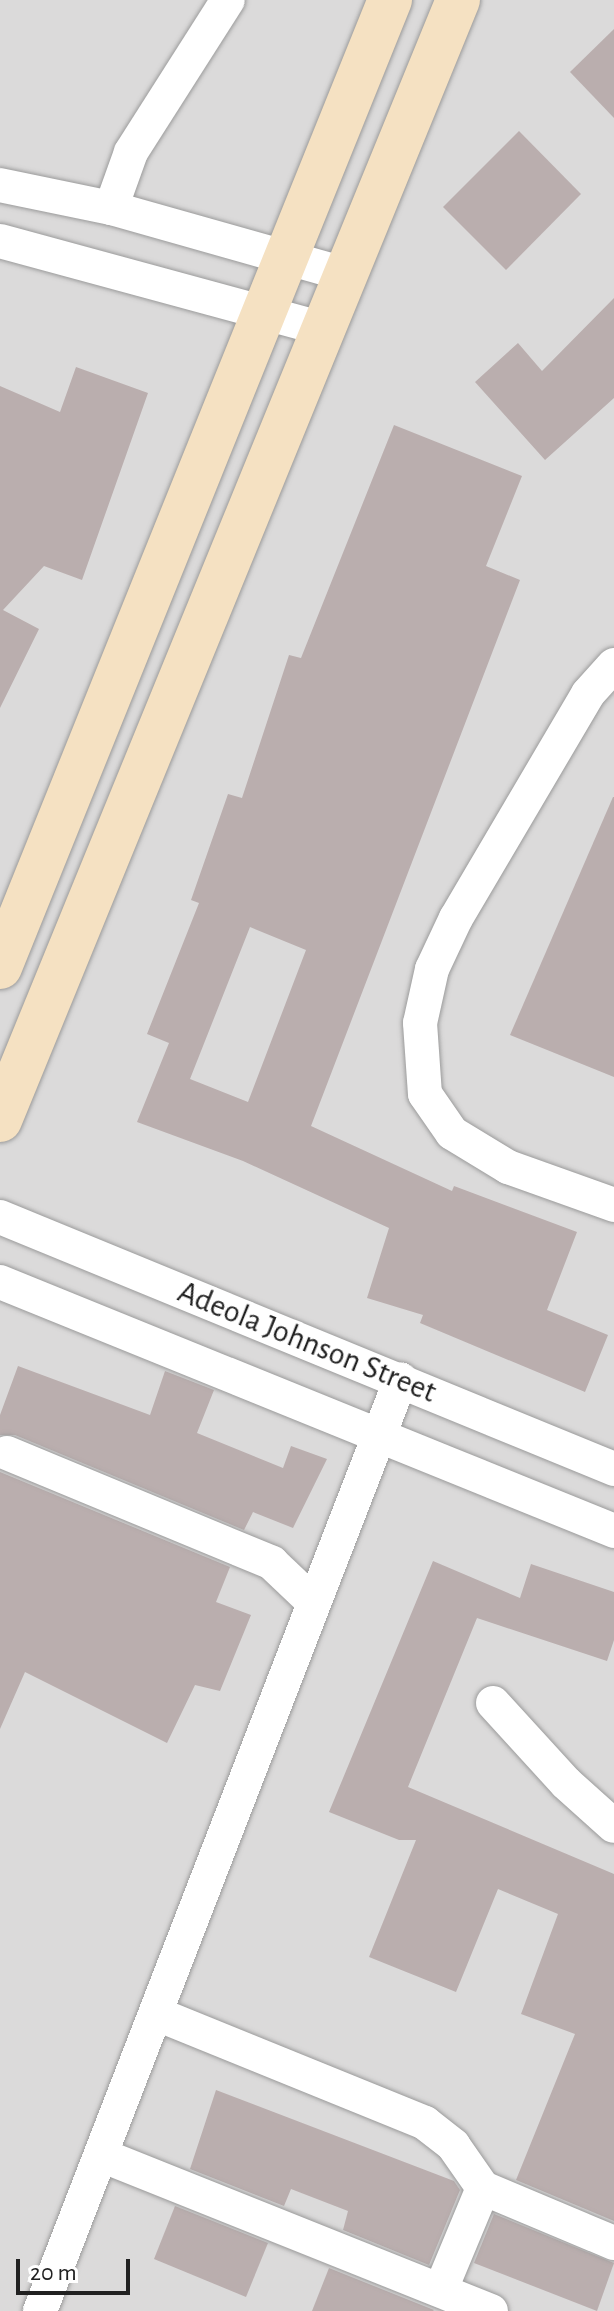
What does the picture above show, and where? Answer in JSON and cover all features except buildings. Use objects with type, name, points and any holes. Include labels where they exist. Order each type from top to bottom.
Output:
[{"type":"street","points":[[111,208],[131,152],[228,0]]},
{"type":"street","points":[[0,967],[390,0]]},
{"type":"street","points":[[0,1120],[458,0]]},
{"type":"street","points":[[0,185],[111,208],[286,254],[345,274]]},
{"type":"street","points":[[0,241],[325,329]]},
{"type":"street","points":[[614,665],[588,694],[456,918],[432,969],[420,1023],[425,1094],[452,1133],[508,1167],[614,1205]]},
{"type":"street","name":"Adeola Johnson Street","points":[[0,1217],[614,1469]]},
{"type":"street","name":"Adeola Johnson Street","points":[[0,1282],[380,1432],[614,1531]]},
{"type":"street","points":[[40,2311],[157,2014],[312,1601],[401,1379]]},
{"type":"street","points":[[7,1453],[272,1563],[312,1601]]},
{"type":"street","points":[[493,1703],[566,1783],[614,1826]]},
{"type":"street","points":[[157,2014],[425,2123],[453,2145],[483,2188],[614,2243]]},
{"type":"street","points":[[101,2155],[491,2311]]},
{"type":"street","points":[[441,2289],[483,2188]]},
{"type":"shaded area","points":[[0,0],[614,0],[614,2311],[0,2311]]}]
